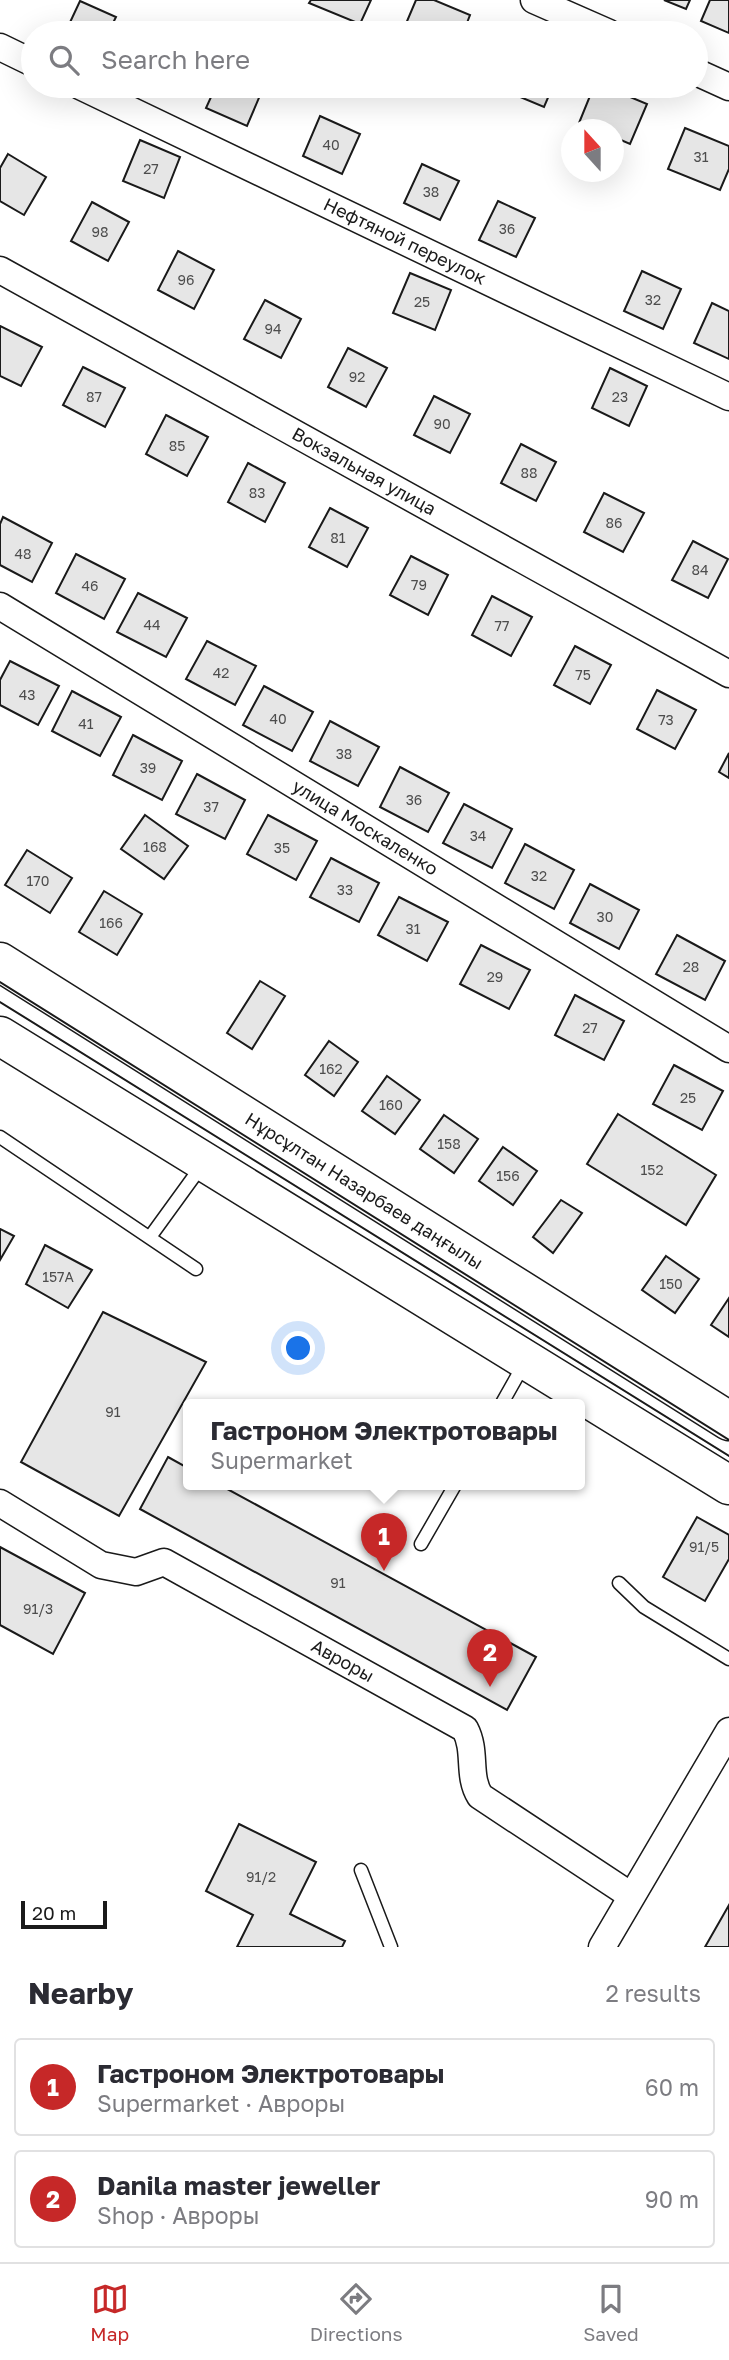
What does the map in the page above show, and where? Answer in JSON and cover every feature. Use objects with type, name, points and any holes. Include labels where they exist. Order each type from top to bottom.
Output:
[{"type":"main road","name":"Нұрсұлтан Назарбаев даңғылы","points":[[0,962],[729,1420]]},
{"type":"main road","points":[[0,1036],[729,1485]]},
{"type":"street","points":[[534,0],[582,21]]},
{"type":"street","points":[[0,47],[21,57]]},
{"type":"street","points":[[708,77],[729,87]]},
{"type":"street","name":"Нефтяной переулок","points":[[105,98],[729,397]]},
{"type":"street","name":"Вокзальная улица","points":[[0,270],[729,674]]},
{"type":"street","name":"улица Москаленко","points":[[0,606],[729,1049]]},
{"type":"street","name":"Авроры","points":[[0,1503],[101,1565],[136,1572],[164,1562],[465,1729],[472,1743],[472,1780],[480,1796],[629,1895]]},
{"type":"street","points":[[601,1947],[629,1895],[729,1731]]},
{"type":"lane","points":[[0,1137],[196,1269]]},
{"type":"lane","points":[[150,1237],[204,1164]]},
{"type":"lane","points":[[504,1399],[526,1361]]},
{"type":"lane","points":[[421,1544],[452,1490]]},
{"type":"lane","points":[[619,1583],[644,1607],[729,1659]]},
{"type":"lane","points":[[361,1870],[391,1947]]},
{"type":"building","points":[[311,0],[371,0],[361,21],[353,21],[309,3]]},
{"type":"building","points":[[416,0],[434,0],[470,15],[468,21],[407,21]]},
{"type":"building","points":[[664,0],[690,0],[686,9]]},
{"type":"building","points":[[710,0],[729,0],[729,33],[708,24],[708,21],[701,21]]},
{"type":"building","points":[[80,1],[116,17],[114,21],[71,21]]},
{"type":"building","points":[[211,98],[259,98],[247,126],[206,108]]},
{"type":"building","points":[[523,98],[548,98],[544,107]]},
{"type":"building","points":[[589,98],[633,98],[647,104],[630,144],[624,141],[624,119],[581,119]]},
{"type":"building","points":[[320,116],[360,134],[342,174],[303,156]]},
{"type":"building","points":[[685,128],[729,146],[729,169],[720,190],[668,169]]},
{"type":"building","points":[[140,140],[180,157],[164,198],[123,181]]},
{"type":"building","points":[[8,154],[46,177],[24,215],[0,201],[0,168]]},
{"type":"building","points":[[422,164],[459,181],[440,220],[404,203]]},
{"type":"building","points":[[498,201],[535,218],[516,257],[479,240]]},
{"type":"building","points":[[92,202],[129,222],[108,261],[71,241]]},
{"type":"building","points":[[178,251],[214,270],[194,309],[158,290]]},
{"type":"building","points":[[642,271],[681,289],[663,329],[624,311]]},
{"type":"building","points":[[410,273],[451,290],[435,330],[393,313]]},
{"type":"building","points":[[265,300],[301,319],[281,358],[244,339]]},
{"type":"building","points":[[712,303],[729,311],[729,359],[694,343]]},
{"type":"building","points":[[0,326],[42,347],[21,386],[0,376]]},
{"type":"building","points":[[348,348],[387,368],[366,407],[328,387]]},
{"type":"building","points":[[83,367],[125,388],[105,427],[63,405]]},
{"type":"building","points":[[610,368],[647,386],[629,426],[592,408]]},
{"type":"building","points":[[434,396],[470,414],[450,453],[414,435]]},
{"type":"building","points":[[166,415],[208,437],[187,476],[146,454]]},
{"type":"building","points":[[521,444],[556,462],[536,501],[501,483]]},
{"type":"building","points":[[248,463],[285,483],[265,522],[228,502]]},
{"type":"building","points":[[604,493],[644,513],[623,552],[584,532]]},
{"type":"building","points":[[330,508],[368,528],[347,567],[309,547]]},
{"type":"building","points":[[3,517],[52,543],[32,582],[0,565],[0,524]]},
{"type":"building","points":[[693,541],[728,559],[708,598],[672,580]]},
{"type":"building","points":[[76,554],[125,579],[104,619],[56,593]]},
{"type":"building","points":[[411,556],[448,575],[428,615],[390,595]]},
{"type":"building","points":[[138,593],[187,618],[166,657],[117,632]]},
{"type":"building","points":[[492,596],[532,617],[511,656],[472,635]]},
{"type":"building","points":[[207,641],[256,666],[235,705],[186,679]]},
{"type":"building","points":[[575,646],[611,665],[590,704],[554,685]]},
{"type":"building","points":[[10,661],[59,686],[38,725],[0,705],[0,680]]},
{"type":"building","points":[[264,686],[313,712],[292,751],[243,725]]},
{"type":"building","points":[[657,690],[696,710],[675,749],[637,729]]},
{"type":"building","points":[[72,691],[121,717],[100,756],[52,731]]},
{"type":"building","points":[[330,721],[379,747],[358,786],[310,761]]},
{"type":"building","points":[[133,735],[182,761],[162,800],[113,775]]},
{"type":"building","points":[[729,753],[729,778],[719,772]]},
{"type":"building","points":[[400,767],[449,793],[428,832],[380,807]]},
{"type":"building","points":[[197,774],[245,800],[225,839],[176,814]]},
{"type":"building","points":[[464,804],[512,829],[492,868],[443,843]]},
{"type":"building","points":[[145,815],[188,846],[164,879],[121,849]]},
{"type":"building","points":[[268,815],[317,841],[296,880],[247,854]]},
{"type":"building","points":[[525,844],[574,870],[554,909],[505,883]]},
{"type":"building","points":[[27,850],[72,878],[50,913],[5,885]]},
{"type":"building","points":[[331,858],[379,883],[359,922],[310,897]]},
{"type":"building","points":[[590,884],[639,910],[619,949],[570,923]]},
{"type":"building","points":[[104,891],[142,914],[117,955],[79,932]]},
{"type":"building","points":[[399,897],[448,922],[427,961],[378,935]]},
{"type":"building","points":[[677,935],[725,961],[705,1000],[656,974]]},
{"type":"building","points":[[481,945],[530,970],[509,1009],[460,984]]},
{"type":"building","points":[[260,981],[285,996],[252,1049],[227,1033]]},
{"type":"building","points":[[575,995],[624,1021],[604,1060],[555,1035]]},
{"type":"building","points":[[329,1041],[358,1062],[334,1096],[305,1075]]},
{"type":"building","points":[[674,1065],[723,1091],[702,1130],[653,1104]]},
{"type":"building","points":[[387,1076],[420,1100],[395,1134],[362,1111]]},
{"type":"building","points":[[618,1114],[716,1175],[686,1225],[587,1164]]},
{"type":"building","points":[[444,1115],[478,1139],[454,1173],[420,1149]]},
{"type":"building","points":[[503,1147],[537,1171],[513,1205],[479,1181]]},
{"type":"building","points":[[561,1200],[582,1213],[553,1253],[533,1237]]},
{"type":"building","points":[[0,1229],[14,1236],[0,1260]]},
{"type":"building","points":[[45,1245],[92,1270],[68,1308],[26,1284]]},
{"type":"building","points":[[666,1256],[699,1279],[675,1313],[642,1290]]},
{"type":"building","points":[[729,1298],[729,1337],[711,1325]]},
{"type":"building","points":[[103,1312],[206,1362],[119,1516],[21,1462]]},
{"type":"building","points":[[168,1457],[183,1465],[183,1490],[229,1490],[536,1657],[507,1710],[140,1509]]},
{"type":"building","points":[[697,1517],[729,1535],[729,1559],[705,1601],[663,1577]]},
{"type":"building","points":[[0,1547],[85,1593],[53,1654],[0,1625]]},
{"type":"building","points":[[239,1824],[316,1862],[290,1914],[345,1941],[342,1947],[237,1947],[253,1915],[206,1891]]},
{"type":"building","points":[[729,1905],[729,1947],[705,1947]]},
{"type":"tram line","points":[[0,982],[729,1440]]},
{"type":"tram line","points":[[0,1002],[729,1456]]},
{"type":"place","name":"Гастроном Электротовары","points":[[384,1571]]},
{"type":"place","name":"Danila master jeweller","points":[[490,1687]]}]
